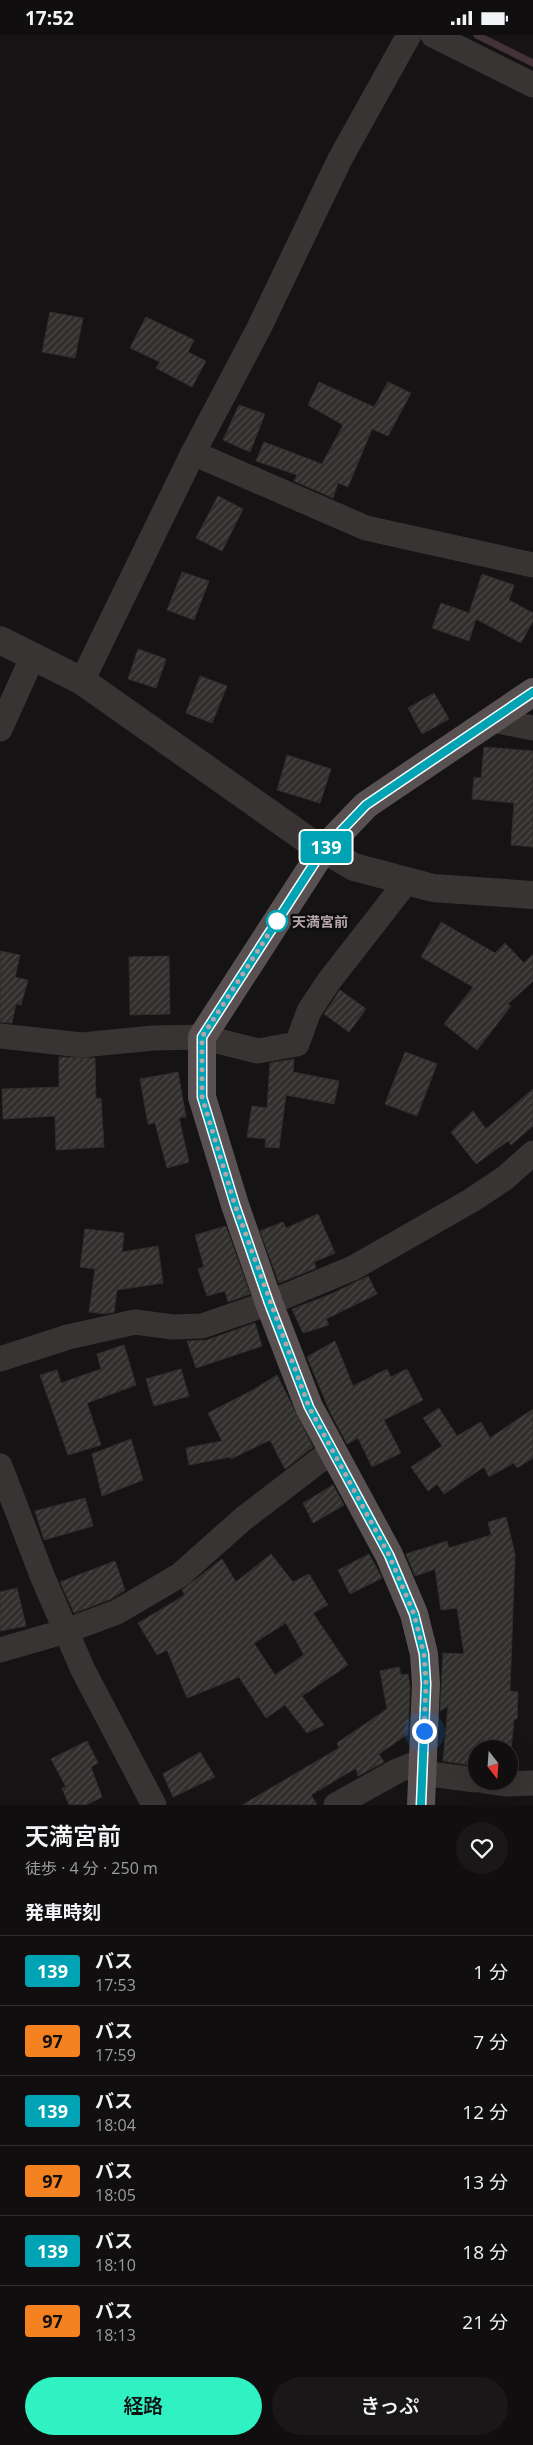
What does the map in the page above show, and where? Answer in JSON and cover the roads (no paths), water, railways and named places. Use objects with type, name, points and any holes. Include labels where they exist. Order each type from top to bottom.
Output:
[{"type":"main road","points":[[421,1805],[426,1684],[424,1654],[414,1614],[389,1555],[309,1407],[269,1303],[235,1205],[202,1097],[202,1037],[323,850],[366,805],[533,692]]},
{"type":"street","points":[[82,681],[193,453],[259,328],[340,159],[409,35]]},
{"type":"street","points":[[433,35],[533,85]]},
{"type":"street","points":[[193,453],[366,528],[533,565]]},
{"type":"street","points":[[0,640],[82,681],[323,850],[354,867],[433,888],[533,895]]},
{"type":"street","points":[[0,729],[33,657]]},
{"type":"street","points":[[492,720],[533,728]]},
{"type":"street","points":[[0,1036],[82,1045],[154,1038],[202,1037],[258,1051],[297,1044],[309,1011],[329,981],[407,881]]},
{"type":"street","points":[[0,1359],[68,1337],[135,1322],[173,1327],[202,1326],[269,1303],[354,1268],[472,1200],[505,1178],[533,1153]]},
{"type":"street","points":[[0,1650],[66,1631],[117,1612],[180,1575],[243,1519],[333,1449]]},
{"type":"street","points":[[0,1466],[43,1578],[83,1670],[154,1805]]},
{"type":"street","points":[[336,1805],[397,1771],[422,1767],[468,1778]]},
{"type":"street","points":[[518,1784],[533,1783]]},
{"type":"waterway","points":[[477,35],[533,63]]},
{"type":"place","name":"天満宮前","points":[[277,921]]}]
